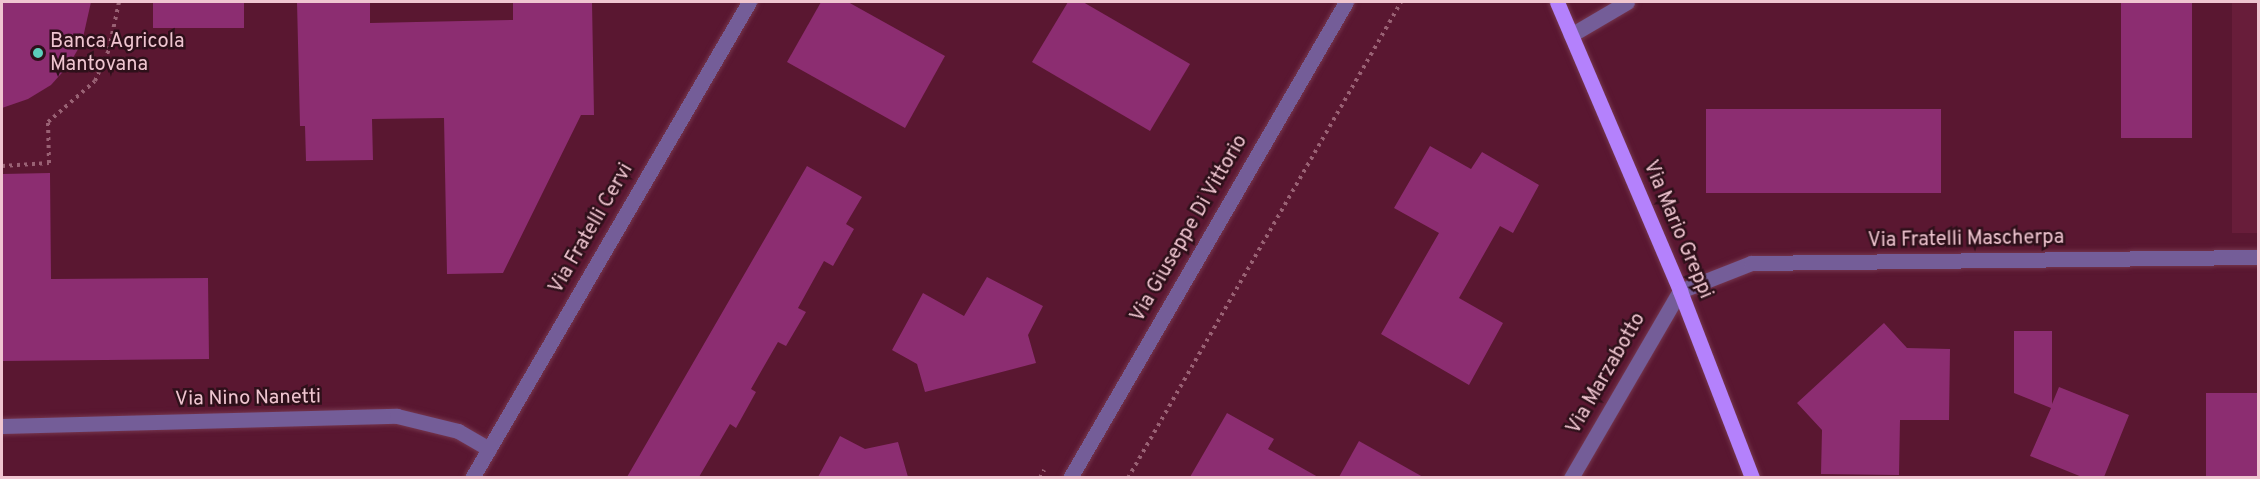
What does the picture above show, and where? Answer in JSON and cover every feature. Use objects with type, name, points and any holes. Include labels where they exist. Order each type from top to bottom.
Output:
[{"type":"main road","name":"Via Mario Greppi","points":[[1557,2],[1680,291],[1752,477]]},
{"type":"street","name":"Via Fratelli Cervi","points":[[472,477],[749,2]]},
{"type":"street","name":"Via Giuseppe Di Vittorio","points":[[1070,477],[1346,2]]},
{"type":"street","points":[[1571,35],[1627,2]]},
{"type":"street","name":"Via Fratelli Mascherpa","points":[[1680,291],[1751,263],[2259,257]]},
{"type":"street","name":"Via Marzabotto","points":[[1571,477],[1680,291]]},
{"type":"street","name":"Via Nino Nanetti","points":[[2,426],[397,416],[458,431],[489,449]]},
{"type":"path","points":[[2,166],[49,163],[48,122],[95,81],[109,49],[119,2]]},
{"type":"path","points":[[1128,477],[1401,2]]},
{"type":"shaded area","points":[[2232,2],[2258,2],[2258,233],[2232,233]]},
{"type":"building","name":"Banca Agricola Mantovana","points":[[2,2],[91,2],[82,42],[69,65],[51,85],[28,99],[2,108]]},
{"type":"building","points":[[153,2],[244,2],[244,28],[153,28]]},
{"type":"building","points":[[297,2],[370,2],[370,23],[513,20],[513,2],[592,2],[594,115],[581,115],[503,273],[447,274],[444,118],[372,119],[373,160],[306,161],[305,126],[300,126]]},
{"type":"building","points":[[821,2],[848,2],[945,56],[905,128],[787,62]]},
{"type":"building","points":[[1068,2],[1083,2],[1190,64],[1150,131],[1032,62]]},
{"type":"building","points":[[2121,2],[2192,2],[2192,138],[2121,138]]},
{"type":"building","points":[[1706,109],[1941,109],[1941,193],[1706,193]]},
{"type":"building","points":[[1430,146],[1471,169],[1482,152],[1539,185],[1513,233],[1500,226],[1459,298],[1503,323],[1469,385],[1381,334],[1439,233],[1394,208]]},
{"type":"building","points":[[807,166],[862,197],[846,224],[854,229],[833,266],[824,261],[798,308],[806,312],[786,346],[778,342],[751,389],[756,392],[736,428],[730,424],[699,477],[627,477]]},
{"type":"building","points":[[50,173],[51,279],[208,278],[209,359],[2,361],[2,174]]},
{"type":"building","points":[[987,277],[1043,306],[1028,335],[1036,363],[925,392],[917,364],[892,350],[923,293],[964,316]]},
{"type":"building","points":[[1884,323],[1907,348],[1950,349],[1949,420],[1900,420],[1899,475],[1821,474],[1822,430],[1797,403]]},
{"type":"building","points":[[2014,331],[2052,331],[2052,404],[2059,387],[2129,415],[2104,477],[2082,477],[2030,456],[2051,408],[2014,393]]},
{"type":"building","points":[[2206,393],[2258,393],[2258,477],[2206,477]]},
{"type":"building","points":[[1227,413],[1274,439],[1268,449],[1318,477],[1190,477]]},
{"type":"building","points":[[840,436],[865,449],[898,442],[908,477],[818,477]]},
{"type":"building","points":[[1359,441],[1423,477],[1339,477]]},
{"type":"place","name":"Banca Agricola Mantovana","points":[[38,53]]}]
